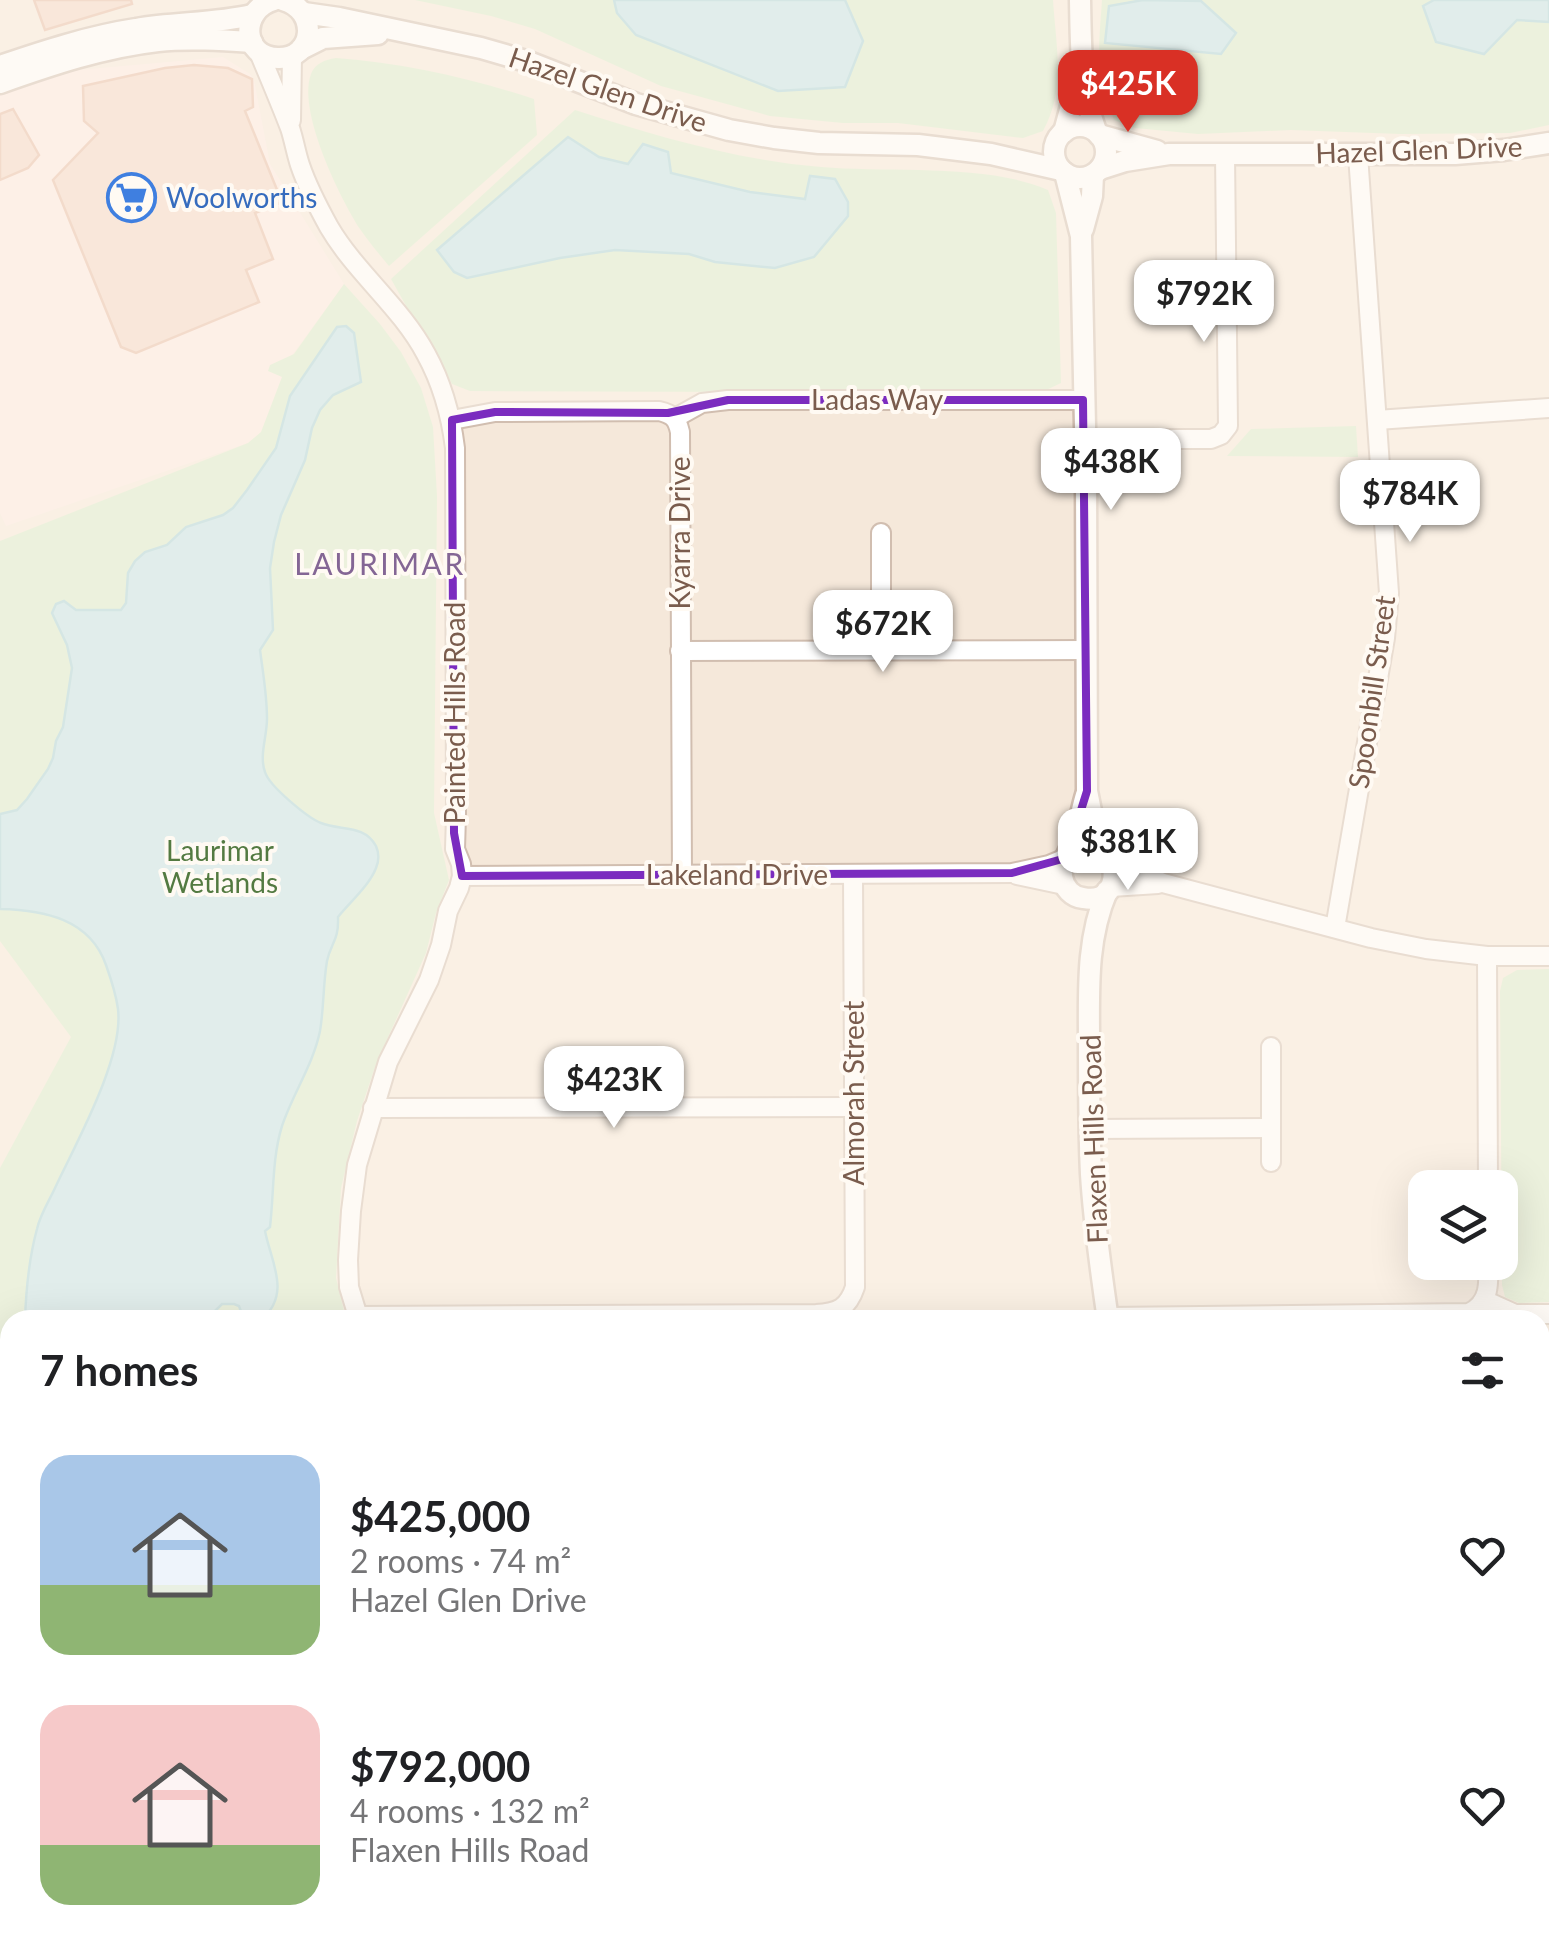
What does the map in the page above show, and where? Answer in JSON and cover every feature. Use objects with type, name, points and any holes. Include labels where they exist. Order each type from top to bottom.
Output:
[{"type":"street","points":[[1080,3],[1080,60],[1088,110],[1106,148],[1081,236]]},
{"type":"street","points":[[0,83],[85,56],[157,41],[192,39],[255,46],[274,58],[296,52],[308,32],[296,5]]},
{"type":"street","name":"Hazel Glen Drive","points":[[296,5],[526,61],[636,104],[729,130],[774,138],[918,145],[991,154],[1063,172]]},
{"type":"street","points":[[255,46],[249,24],[260,6]]},
{"type":"street","points":[[0,66],[132,29],[225,22],[260,6]]},
{"type":"street","name":"Hazel Glen Drive","points":[[296,52],[323,38],[405,33]]},
{"type":"street","name":"Painted Hills Road","points":[[255,46],[314,199],[342,248],[426,354],[452,420],[456,472],[454,833],[462,876],[429,980],[388,1062],[358,1165],[348,1277],[355,1310]]},
{"type":"street","name":"Painted Hills Road","points":[[290,130],[296,52]]},
{"type":"street","points":[[1080,60],[1055,156],[1081,236],[1087,791],[1096,836],[1109,857],[1114,878],[1109,889]]},
{"type":"street","points":[[1063,134],[1080,127],[1098,133]]},
{"type":"street","name":"Hazel Glen Drive","points":[[1098,133],[1169,154]]},
{"type":"street","name":"Hazel Glen Drive","points":[[991,154],[1036,148],[1063,134]]},
{"type":"street","name":"Hazel Glen Drive","points":[[1097,172],[1125,161],[1169,154],[1454,154],[1549,143]]},
{"type":"street","points":[[1085,439],[1210,439],[1221,435],[1228,426],[1225,154]]},
{"type":"street","name":"Spoonbill Street","points":[[1335,928],[1385,638],[1389,593],[1358,154]]},
{"type":"street","points":[[1063,172],[1079,178],[1097,172]]},
{"type":"street","name":"Ladas Way","points":[[675,418],[702,403],[728,400],[1083,400]]},
{"type":"street","points":[[1377,420],[1549,408]]},
{"type":"street","name":"Kyarra Drive","points":[[452,420],[495,412],[658,411],[675,418],[680,432],[682,875]]},
{"type":"street","points":[[881,533],[881,651]]},
{"type":"street","points":[[680,651],[1087,650]]},
{"type":"street","points":[[1087,791],[1062,867],[1067,888],[1084,899],[1093,899],[1109,889],[1163,883]]},
{"type":"street","points":[[1067,856],[1083,846],[1092,846],[1163,883],[1426,949],[1487,956],[1549,956]]},
{"type":"street","name":"Lakeland Drive","points":[[462,876],[1012,873],[1049,865],[1067,856]]},
{"type":"street","name":"Lakeland Drive","points":[[1012,873],[1067,888]]},
{"type":"street","name":"Almorah Street","points":[[848,1310],[855,1287],[853,874]]},
{"type":"street","name":"Flaxen Hills Road","points":[[1067,888],[1080,913],[1090,957]]},
{"type":"street","name":"Flaxen Hills Road","points":[[1107,1310],[1096,1237],[1090,1129],[1090,957],[1098,913],[1109,889]]},
{"type":"street","points":[[1487,956],[1488,1170]]},
{"type":"street","points":[[1270,1047],[1271,1162]]},
{"type":"street","points":[[373,1108],[854,1107]]},
{"type":"street","points":[[1090,1129],[1270,1128]]},
{"type":"street","points":[[1474,1310],[1484,1300],[1488,1280]]},
{"type":"street","points":[[1484,1300],[1506,1310]]},
{"type":"highlighted area","points":[[728,400],[1083,400],[1087,791],[1066,858],[1012,873],[462,876],[454,833],[452,420],[495,412],[668,413]]},
{"type":"shaded area","points":[[0,0],[1549,0],[1549,1310],[0,1310]]},
{"type":"shaded area","points":[[223,57],[254,80],[270,164],[344,284],[293,354],[262,432],[248,443],[6,526],[0,513],[0,95],[68,71]]},
{"type":"green space","points":[[415,0],[1053,0],[1055,99],[1043,131],[1023,138],[898,123],[843,123],[770,116],[661,86],[535,29]]},
{"type":"green space","points":[[1102,0],[1549,0],[1549,125],[1510,133],[1401,134],[1291,130],[1198,134],[1135,128],[1114,120],[1103,89],[1099,61]]},
{"type":"green space","points":[[336,58],[436,72],[534,99],[537,135],[389,266],[352,215],[315,131],[308,90],[311,74],[321,63]]},
{"type":"green space","points":[[575,110],[666,138],[758,159],[821,167],[967,172],[1048,190],[1056,213],[1061,383],[1040,393],[470,391],[452,384],[391,279]]},
{"type":"green space","name":"Laurimar Wetlands","points":[[344,284],[401,352],[421,388],[433,427],[437,496],[434,813],[449,880],[426,953],[376,1064],[357,1121],[341,1188],[336,1278],[344,1310],[0,1310],[0,1168],[71,1037],[0,941],[0,541],[248,443],[261,432],[282,377],[268,371],[270,365],[294,354]]},
{"type":"green space","points":[[1356,426],[1358,457],[1227,456],[1251,429]]},
{"type":"green space","points":[[1549,969],[1549,1302],[1519,1303],[1505,1297],[1502,1285],[1502,1280],[1518,1280],[1518,1170],[1501,1170],[1500,991],[1503,978],[1517,970]]},
{"type":"water","points":[[614,0],[845,0],[863,41],[845,87],[778,91],[636,35],[617,13]]},
{"type":"water","points":[[1143,0],[1201,1],[1236,33],[1221,54],[1105,43],[1109,6]]},
{"type":"water","points":[[1434,0],[1549,0],[1549,22],[1517,20],[1484,54],[1436,42],[1423,6]]},
{"type":"water","points":[[568,137],[599,157],[628,164],[643,144],[668,152],[671,173],[750,192],[805,199],[810,176],[835,179],[848,202],[848,216],[814,257],[775,268],[715,262],[689,254],[615,250],[467,278],[454,272],[437,250]]},
{"type":"water","points":[[346,326],[354,333],[361,382],[333,395],[320,410],[305,460],[281,515],[270,568],[273,630],[260,650],[267,710],[263,759],[268,778],[290,801],[321,823],[365,834],[376,846],[378,860],[369,881],[338,917],[327,961],[317,1043],[279,1138],[270,1227],[265,1231],[277,1277],[276,1299],[270,1310],[240,1310],[234,1304],[222,1304],[216,1310],[26,1310],[38,1224],[97,1100],[118,1029],[118,1009],[106,965],[89,937],[49,915],[0,909],[0,814],[17,810],[27,799],[48,769],[63,727],[72,668],[67,645],[52,613],[56,604],[64,601],[76,610],[121,610],[126,603],[128,573],[135,561],[145,552],[167,545],[186,527],[233,508],[276,448],[290,396],[337,327]]},
{"type":"building","points":[[34,0],[131,0],[132,4],[45,30]]},
{"type":"building","points":[[194,65],[228,68],[252,79],[253,107],[245,111],[282,202],[255,213],[273,259],[246,270],[259,302],[136,353],[121,347],[53,180],[98,133],[84,121],[83,86]]},
{"type":"building","points":[[13,109],[39,155],[28,168],[0,180],[0,114]]},
{"type":"place","name":"Woolworths","points":[[131,198]]},
{"type":"district","name":"LAURIMAR","points":[[380,565]]}]
